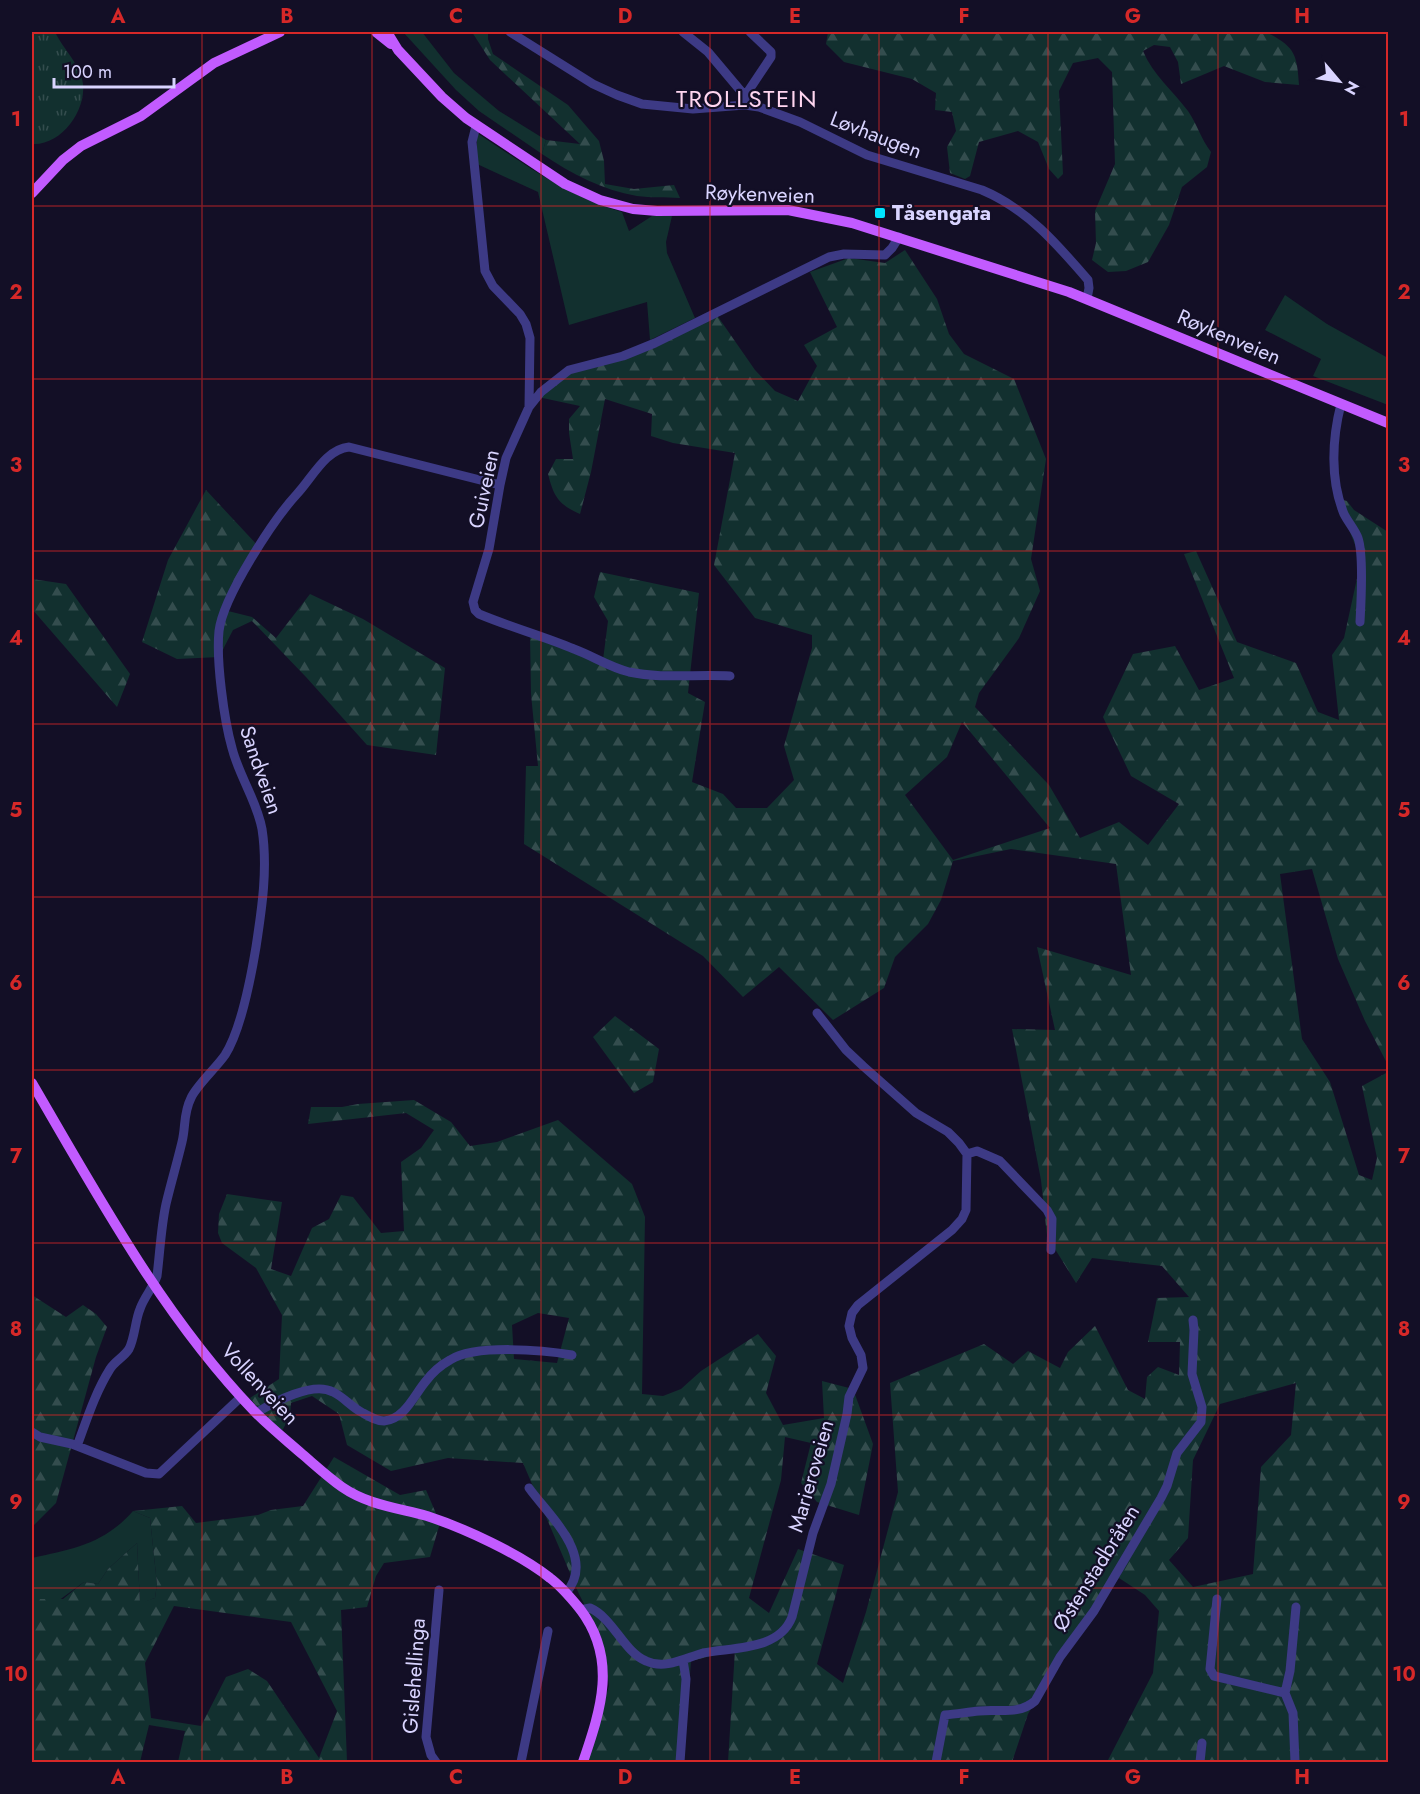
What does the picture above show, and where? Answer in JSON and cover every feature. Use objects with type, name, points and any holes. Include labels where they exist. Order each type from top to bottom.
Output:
[{"type":"main road","points":[[32,193],[63,159],[81,146],[137,118],[202,70],[224,57],[280,32]]},
{"type":"main road","name":"Røykenveien","points":[[376,32],[398,50],[442,97],[476,126],[565,184],[589,196],[613,204],[657,211],[796,211],[836,219],[1087,299],[1389,423]]},
{"type":"main road","name":"Røykenveien","points":[[387,32],[398,50]]},
{"type":"main road","name":"Vollenveien","points":[[32,1083],[154,1285],[195,1341],[256,1413],[322,1472],[351,1492],[379,1504],[434,1519],[476,1537],[542,1572],[566,1593],[580,1610],[598,1643],[603,1675],[600,1708],[583,1762]]},
{"type":"street","name":"Løvhaugen","points":[[510,32],[593,84],[642,104],[693,109],[745,101],[800,122],[867,155],[998,196],[1036,223],[1068,256],[1088,280],[1087,299]]},
{"type":"street","points":[[683,32],[708,52],[745,101],[771,57],[771,52],[750,32]]},
{"type":"street","name":"Guiveien","points":[[476,126],[472,142],[485,271],[493,285],[520,314],[526,324],[530,338],[530,407],[506,458],[489,549],[474,602],[475,610],[479,614],[518,630],[575,649],[608,666],[628,672],[652,675],[730,676]]},
{"type":"street","points":[[530,407],[541,392],[569,369],[623,356],[655,343],[829,257],[844,254],[885,255],[898,237]]},
{"type":"street","points":[[1341,404],[1334,437],[1333,458],[1343,511],[1358,538],[1361,583],[1360,622]]},
{"type":"street","name":"Sandveien","points":[[154,1285],[165,1205],[184,1135],[184,1119],[192,1095],[231,1045],[249,987],[264,891],[265,855],[261,826],[232,751],[226,725],[219,657],[219,632],[229,597],[285,507],[330,455],[339,448],[349,447],[500,485]]},
{"type":"street","points":[[817,1012],[846,1050],[916,1113],[948,1132],[968,1154],[977,1151],[1000,1161],[1039,1199],[1052,1219],[1051,1250]]},
{"type":"street","name":"Marieroveien","points":[[580,1610],[590,1608],[599,1613],[646,1662],[665,1664],[717,1651],[753,1646],[774,1637],[789,1624],[816,1526],[831,1484],[849,1396],[863,1371],[863,1359],[852,1338],[849,1326],[852,1313],[858,1305],[952,1230],[962,1219],[966,1210],[968,1154]]},
{"type":"street","points":[[76,1446],[98,1389],[112,1366],[125,1355],[130,1346],[134,1324],[141,1305],[154,1285]]},
{"type":"street","name":"Østenstadbråten","points":[[936,1762],[945,1715],[979,1711],[1013,1711],[1029,1706],[1035,1701],[1060,1657],[1094,1611],[1161,1498],[1177,1453],[1201,1422],[1202,1407],[1192,1374],[1193,1320]]},
{"type":"street","points":[[256,1413],[278,1400],[321,1389],[334,1392],[357,1410],[382,1421],[396,1418],[412,1402],[426,1380],[452,1359],[472,1352],[545,1350],[572,1355]]},
{"type":"street","points":[[32,1432],[40,1437],[76,1446],[146,1473],[159,1474],[241,1397]]},
{"type":"street","points":[[529,1488],[568,1538],[575,1553],[574,1579],[566,1593]]},
{"type":"street","name":"Gislehellinga","points":[[436,1762],[431,1755],[426,1737],[439,1590]]},
{"type":"street","points":[[1217,1599],[1210,1669],[1214,1676],[1285,1693]]},
{"type":"street","points":[[1295,1762],[1293,1713],[1285,1693],[1290,1671],[1296,1607]]},
{"type":"street","points":[[521,1762],[548,1631]]},
{"type":"street","points":[[680,1762],[686,1679],[683,1660]]},
{"type":"street","points":[[1200,1762],[1202,1743]]},
{"type":"green space","points":[[32,32],[55,32],[82,77],[83,95],[76,116],[61,133],[42,143],[32,144]]},
{"type":"green space","points":[[403,32],[422,32],[454,73],[499,111],[546,140],[542,154],[479,111],[456,90]]},
{"type":"green space","points":[[472,32],[488,32],[493,54],[568,105],[599,141],[604,161],[605,184],[634,189],[674,185],[680,198],[637,196],[612,190],[576,174],[542,154],[546,140],[580,144],[490,60]]},
{"type":"green space","points":[[828,32],[1266,32],[1283,42],[1293,52],[1299,85],[1265,82],[1224,66],[1181,84],[1178,62],[1170,47],[1154,45],[1143,51],[1158,75],[1188,111],[1211,152],[1207,167],[1182,187],[1169,225],[1148,262],[1126,271],[1108,272],[1092,260],[1096,243],[1095,211],[1115,164],[1112,72],[1098,58],[1073,63],[1059,91],[1063,174],[1058,179],[1049,169],[1038,142],[1018,131],[979,142],[970,176],[965,179],[950,173],[947,147],[956,131],[952,112],[935,110],[936,93],[912,79],[844,62],[826,44]]},
{"type":"green space","points":[[477,133],[529,167],[583,198],[622,212],[629,231],[652,216],[672,216],[666,242],[667,253],[695,318],[650,340],[647,302],[569,325],[538,192],[477,164]]},
{"type":"green space","points":[[905,250],[937,299],[949,334],[964,354],[1014,379],[1046,459],[1031,559],[1040,591],[1019,638],[979,693],[975,707],[1049,785],[1080,838],[1119,822],[1148,845],[1179,804],[1131,776],[1103,717],[1133,654],[1175,646],[1199,690],[1234,678],[1184,554],[1196,551],[1237,642],[1296,663],[1318,712],[1339,720],[1332,655],[1344,638],[1361,560],[1348,527],[1343,500],[1388,532],[1388,1065],[1365,1021],[1338,959],[1312,869],[1280,874],[1302,1039],[1330,1082],[1359,1175],[1372,1180],[1377,1158],[1362,1086],[1388,1072],[1388,1762],[1107,1762],[1153,1673],[1159,1611],[1145,1595],[1119,1578],[1066,1649],[1028,1714],[1012,1762],[728,1762],[735,1650],[691,1661],[683,1762],[587,1762],[609,1686],[601,1637],[579,1594],[523,1463],[448,1458],[391,1471],[347,1445],[339,1414],[312,1396],[291,1403],[290,1416],[282,1431],[266,1418],[250,1398],[279,1379],[282,1315],[256,1268],[222,1243],[218,1233],[219,1214],[227,1194],[282,1202],[271,1269],[291,1276],[312,1228],[329,1219],[341,1195],[353,1197],[381,1233],[404,1231],[401,1162],[421,1148],[434,1130],[406,1113],[308,1124],[311,1107],[342,1107],[414,1100],[451,1122],[470,1146],[497,1142],[558,1120],[632,1184],[645,1217],[642,1394],[663,1396],[681,1389],[701,1371],[758,1334],[776,1356],[766,1393],[783,1425],[824,1418],[822,1381],[853,1389],[873,1444],[859,1515],[817,1502],[801,1483],[811,1443],[785,1437],[781,1480],[749,1598],[769,1613],[798,1549],[844,1565],[817,1664],[843,1683],[866,1612],[898,1492],[890,1383],[984,1344],[1013,1364],[1028,1351],[1060,1368],[1068,1352],[1095,1326],[1128,1390],[1145,1399],[1147,1377],[1158,1367],[1179,1375],[1180,1342],[1148,1342],[1157,1298],[1189,1297],[1162,1266],[1092,1258],[1076,1283],[1047,1236],[1041,1180],[1012,1029],[1055,1030],[1037,947],[1131,975],[1116,864],[1011,849],[953,861],[941,900],[928,924],[895,957],[884,988],[833,1020],[779,967],[743,997],[703,956],[524,844],[526,766],[538,766],[531,694],[530,635],[603,660],[608,621],[594,597],[600,572],[699,593],[688,693],[705,702],[692,782],[723,794],[736,808],[767,808],[794,780],[784,746],[812,648],[812,635],[755,618],[714,565],[735,453],[673,443],[651,436],[652,414],[605,399],[591,472],[580,514],[558,499],[552,489],[548,474],[556,459],[573,459],[569,419],[580,406],[538,397],[571,369],[629,352],[714,311],[755,370],[775,391],[798,401],[817,366],[804,345],[837,327],[810,272],[849,258],[885,263]],"holes":[[[962,722],[1050,828],[953,860],[905,795],[947,757]],[[538,1313],[569,1318],[557,1363],[514,1359],[512,1325]],[[1296,1383],[1291,1435],[1261,1467],[1253,1574],[1193,1587],[1169,1560],[1188,1538],[1193,1460],[1220,1404]]]},
{"type":"green space","points":[[1285,295],[1327,324],[1388,358],[1388,405],[1313,376],[1321,359],[1265,330]]},
{"type":"green space","points":[[206,490],[259,547],[224,610],[252,617],[276,638],[310,594],[363,619],[445,668],[436,755],[367,745],[252,621],[233,630],[219,657],[177,659],[142,642],[168,560]]},
{"type":"green space","points":[[32,579],[66,584],[130,674],[117,707],[32,609]]},
{"type":"green space","points":[[615,1016],[659,1049],[653,1082],[634,1093],[593,1037]]},
{"type":"green space","points":[[32,1295],[66,1317],[83,1305],[96,1314],[107,1327],[96,1357],[56,1503],[32,1527]]},
{"type":"green space","points":[[334,1457],[400,1495],[426,1490],[440,1523],[430,1557],[384,1563],[376,1576],[367,1607],[341,1610],[347,1762],[178,1762],[185,1731],[149,1725],[140,1762],[32,1762],[32,1620],[40,1599],[63,1599],[84,1582],[98,1584],[108,1569],[137,1543],[140,1603],[155,1598],[157,1584],[150,1518],[133,1511],[182,1506],[196,1523],[258,1515],[271,1510],[303,1506]],"holes":[[[174,1606],[291,1622],[337,1711],[319,1758],[267,1681],[248,1669],[226,1677],[201,1726],[151,1718],[145,1663]]]},
{"type":"green space","points":[[133,1511],[150,1518],[157,1584],[155,1598],[140,1604],[137,1543],[108,1569],[98,1584],[84,1582],[32,1620],[32,1558],[87,1544],[111,1531]]},
{"type":"place","name":"Tåsengata","points":[[880,213]]},
{"type":"district","name":"TROLLSTEIN","points":[[747,98]]}]
